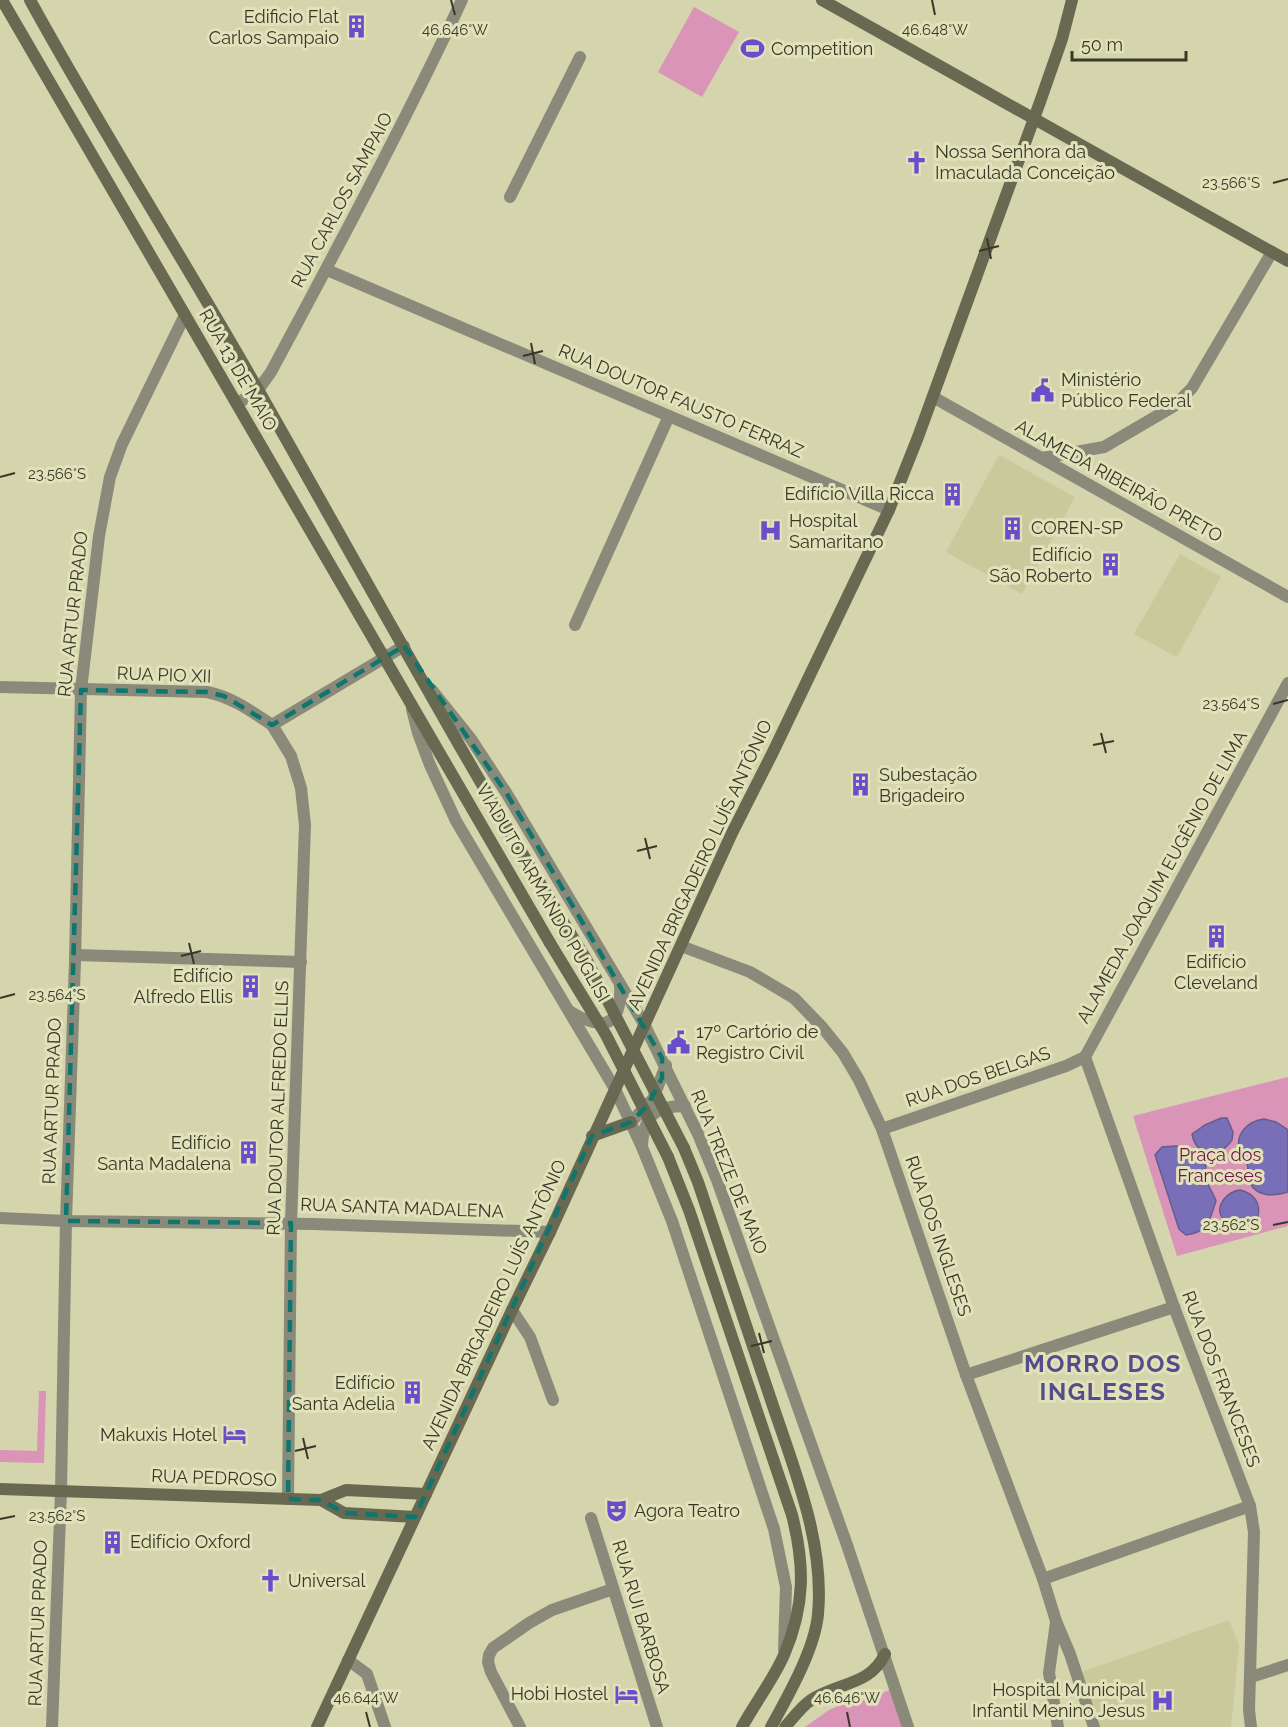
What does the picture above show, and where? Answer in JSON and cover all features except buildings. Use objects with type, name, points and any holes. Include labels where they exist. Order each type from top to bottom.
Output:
[{"type":"main road","name":"RUA 13 DE MAIO","points":[[2,0],[443,757]]},
{"type":"main road","name":"RUA 13 DE MAIO","points":[[30,0],[258,390],[450,731]]},
{"type":"main road","points":[[822,0],[1288,261]]},
{"type":"main road","name":"AVENIDA BRIGADEIRO LUÍS ANTÔNIO","points":[[317,1727],[550,1233],[592,1136],[732,832],[889,510],[933,397],[1062,39],[1072,0]]},
{"type":"main road","name":"VIADUTO ARMANDO PUGLISI","points":[[450,731],[570,933],[684,1148],[698,1182],[813,1529],[820,1577],[818,1616],[813,1639],[801,1668],[771,1727]]},
{"type":"main road","name":"VIADUTO ARMANDO PUGLISI","points":[[443,757],[606,1035],[668,1157],[689,1210],[789,1504],[800,1547],[802,1574],[800,1602],[795,1628],[783,1657]]},
{"type":"main road","points":[[592,1136],[631,1122]]},
{"type":"main road","name":"RUA PEDROSO","points":[[0,1489],[321,1500],[346,1490],[426,1494]]},
{"type":"main road","points":[[321,1500],[344,1513],[415,1517]]},
{"type":"main road","points":[[785,1727],[810,1700],[869,1675],[880,1664],[885,1654]]},
{"type":"main road","points":[[742,1727],[783,1657]]},
{"type":"street","name":"RUA CARLOS SAMPAIO","points":[[237,404],[258,390],[271,372],[327,270],[417,96],[462,0]]},
{"type":"street","points":[[510,197],[580,57]]},
{"type":"street","points":[[1042,458],[1097,450],[1174,406],[1192,388],[1272,252]]},
{"type":"street","name":"RUA DOUTOR FAUSTO FERRAZ","points":[[327,270],[889,510]]},
{"type":"street","name":"RUA ARTUR PRADO","points":[[52,1727],[76,955],[81,690],[99,536],[110,477],[122,444],[185,315]]},
{"type":"street","name":"ALAMEDA RIBEIRÃO PRETO","points":[[933,397],[1288,597]]},
{"type":"street","points":[[575,625],[669,416]]},
{"type":"street","points":[[272,725],[404,646]]},
{"type":"street","name":"RUA TREZE DE MAIO","points":[[421,676],[471,739],[507,794],[644,1024],[685,1106],[717,1180],[885,1654],[908,1727]]},
{"type":"street","name":"ALAMEDA JOAQUIM EUGÊNIO DE LIMA","points":[[1085,1057],[1288,683]]},
{"type":"street","name":"RUA PIO XII","points":[[0,687],[207,692],[232,700],[272,725]]},
{"type":"street","points":[[409,699],[418,733],[456,821],[615,1089],[672,1221],[774,1529],[786,1587],[783,1657]]},
{"type":"street","name":"RUA DOUTOR ALFREDO ELLIS","points":[[272,725],[291,756],[301,788],[305,825],[291,1223],[288,1499]]},
{"type":"street","name":"RUA DOS INGLESES","points":[[681,946],[750,972],[794,999],[822,1027],[843,1053],[859,1080],[882,1129],[966,1375],[1043,1579],[1094,1727]]},
{"type":"street","points":[[76,955],[301,962]]},
{"type":"street","points":[[568,1010],[587,1022],[602,1024],[613,1020],[619,1008],[620,982]]},
{"type":"street","name":"RUA DOS BELGAS","points":[[882,1129],[1066,1066],[1085,1057]]},
{"type":"street","name":"RUA DOS FRANCESES","points":[[1085,1057],[1174,1307],[1250,1506],[1254,1532],[1249,1710],[1251,1727]]},
{"type":"street","points":[[631,1122],[653,1099],[666,1065]]},
{"type":"street","points":[[642,1147],[646,1124],[653,1114],[669,1107],[685,1106]]},
{"type":"street","name":"RUA SANTA MADALENA","points":[[0,1218],[66,1221],[291,1223],[550,1233]]},
{"type":"street","points":[[966,1375],[1174,1307]]},
{"type":"street","points":[[512,1310],[531,1337],[553,1401]]},
{"type":"street","points":[[1043,1579],[1250,1506]]},
{"type":"street","name":"RUA RUI BARBOSA","points":[[591,1518],[657,1727]]},
{"type":"street","points":[[520,1727],[490,1672],[488,1662],[493,1648],[552,1610],[613,1589]]},
{"type":"street","name":"RUA DOS INGLESES","points":[[1056,1621],[1049,1673],[1058,1727]]},
{"type":"street","points":[[348,1660],[367,1674],[385,1727]]},
{"type":"street","points":[[1251,1677],[1288,1665]]},
{"type":"highlighted area","points":[[404,646],[507,794],[662,1058],[662,1078],[647,1106],[631,1122],[592,1136],[415,1517],[344,1513],[321,1500],[288,1499],[291,1223],[66,1221],[81,690],[207,692],[224,696],[272,725]]},
{"type":"shaded area","points":[[999,455],[1075,497],[1022,594],[946,552]]},
{"type":"shaded area","points":[[1180,554],[1221,577],[1177,657],[1134,634]]},
{"type":"shaded area","points":[[1221,1118],[1227,1118],[1233,1132],[1232,1140],[1215,1153],[1203,1151],[1194,1142],[1192,1134]]},
{"type":"shaded area","points":[[1264,1119],[1276,1122],[1288,1130],[1288,1192],[1276,1195],[1264,1194],[1254,1189],[1248,1178],[1248,1166],[1240,1152],[1241,1134],[1253,1122]]},
{"type":"shaded area","points":[[1176,1146],[1190,1149],[1203,1161],[1206,1166],[1206,1180],[1216,1201],[1204,1228],[1186,1235],[1179,1229],[1155,1155],[1162,1147]]},
{"type":"shaded area","points":[[1240,1190],[1249,1193],[1255,1199],[1259,1211],[1258,1216],[1251,1220],[1228,1223],[1220,1214],[1221,1204],[1229,1195]]},
{"type":"shaded area","name":"Hospital Municipal Infantil Menino Jesus","points":[[1229,1620],[1239,1645],[1231,1727],[1101,1727],[1082,1672]]},
{"type":"green space","points":[[694,7],[739,32],[702,97],[658,72]]},
{"type":"green space","name":"Praça dos Franceses","points":[[1288,1077],[1288,1226],[1177,1256],[1133,1116]]},
{"type":"green space","points":[[39,1391],[46,1391],[44,1463],[0,1462],[0,1450],[37,1451]]},
{"type":"green space","points":[[890,1690],[902,1727],[805,1727],[829,1710],[843,1704],[851,1705]]},
{"type":"place","name":"Edificio Flat Carlos Sampaio","points":[[357,27]]},
{"type":"place","name":"Competition","points":[[753,49]]},
{"type":"place","name":"Nossa Senhora da Imaculada Conceição","points":[[917,162]]},
{"type":"place","name":"Ministério Público Federal","points":[[1043,390]]},
{"type":"place","name":"Edifício Villa Ricca","points":[[952,494]]},
{"type":"place","name":"COREN-SP","points":[[1013,528]]},
{"type":"place","name":"Hospital Samaritano","points":[[771,531]]},
{"type":"place","name":"Edifício São Roberto","points":[[1110,565]]},
{"type":"place","name":"Subestação Brigadeiro","points":[[861,785]]},
{"type":"place","name":"Edifício Cleveland","points":[[1216,936]]},
{"type":"place","name":"Edifício Alfredo Ellis","points":[[251,986]]},
{"type":"place","name":"17º Cartório de Registro Civil","points":[[678,1042]]},
{"type":"place","name":"Edifício Santa Madalena","points":[[249,1153]]},
{"type":"place","name":"Edifício Santa Adelia","points":[[413,1393]]},
{"type":"place","name":"Makuxis Hotel","points":[[235,1435]]},
{"type":"place","name":"Agora Teatro","points":[[616,1511]]},
{"type":"place","name":"Edifício Oxford","points":[[112,1542]]},
{"type":"place","name":"Universal","points":[[270,1581]]},
{"type":"place","name":"Hobi Hostel","points":[[626,1694]]},
{"type":"place","name":"Hospital Municipal Infantil Menino Jesus","points":[[1163,1700]]},
{"type":"district","name":"MORRO DOS INGLESES","points":[[1103,1378]]}]
